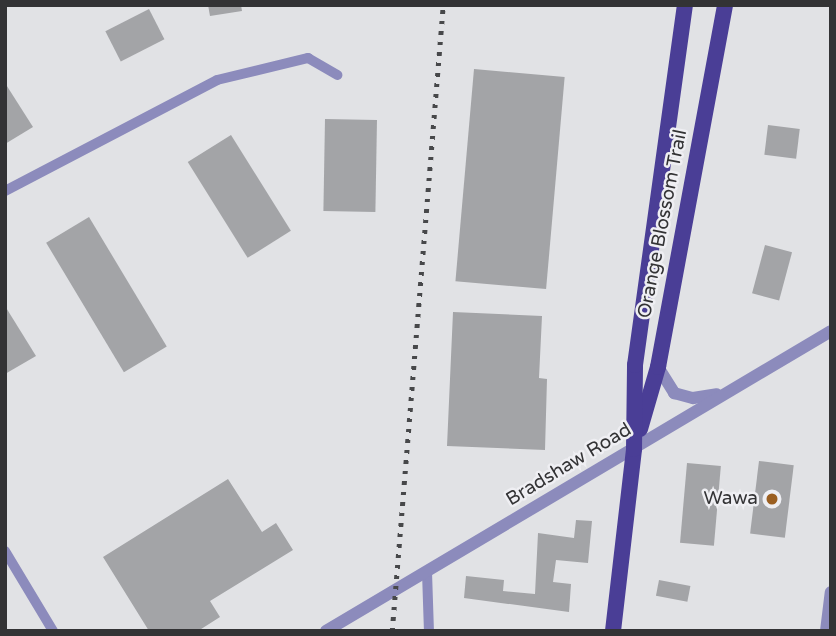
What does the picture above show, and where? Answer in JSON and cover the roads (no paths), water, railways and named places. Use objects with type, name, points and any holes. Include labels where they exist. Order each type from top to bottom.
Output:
[{"type":"main road","name":"Orange Blossom Trail","points":[[613,631],[634,449],[635,365],[685,5]]},
{"type":"main road","name":"Orange Blossom Trail","points":[[634,449],[658,367],[725,5]]},
{"type":"street","points":[[5,191],[217,80],[308,58],[337,75]]},
{"type":"street","name":"Bradshaw Road","points":[[326,631],[831,331]]},
{"type":"street","points":[[658,367],[674,393],[692,397],[724,394]]},
{"type":"street","points":[[5,551],[53,631]]},
{"type":"street","points":[[426,572],[429,631]]},
{"type":"street","points":[[826,631],[831,592]]},
{"type":"railway","points":[[392,631],[443,5]]},
{"type":"place","name":"Wawa","points":[[772,499]]}]
